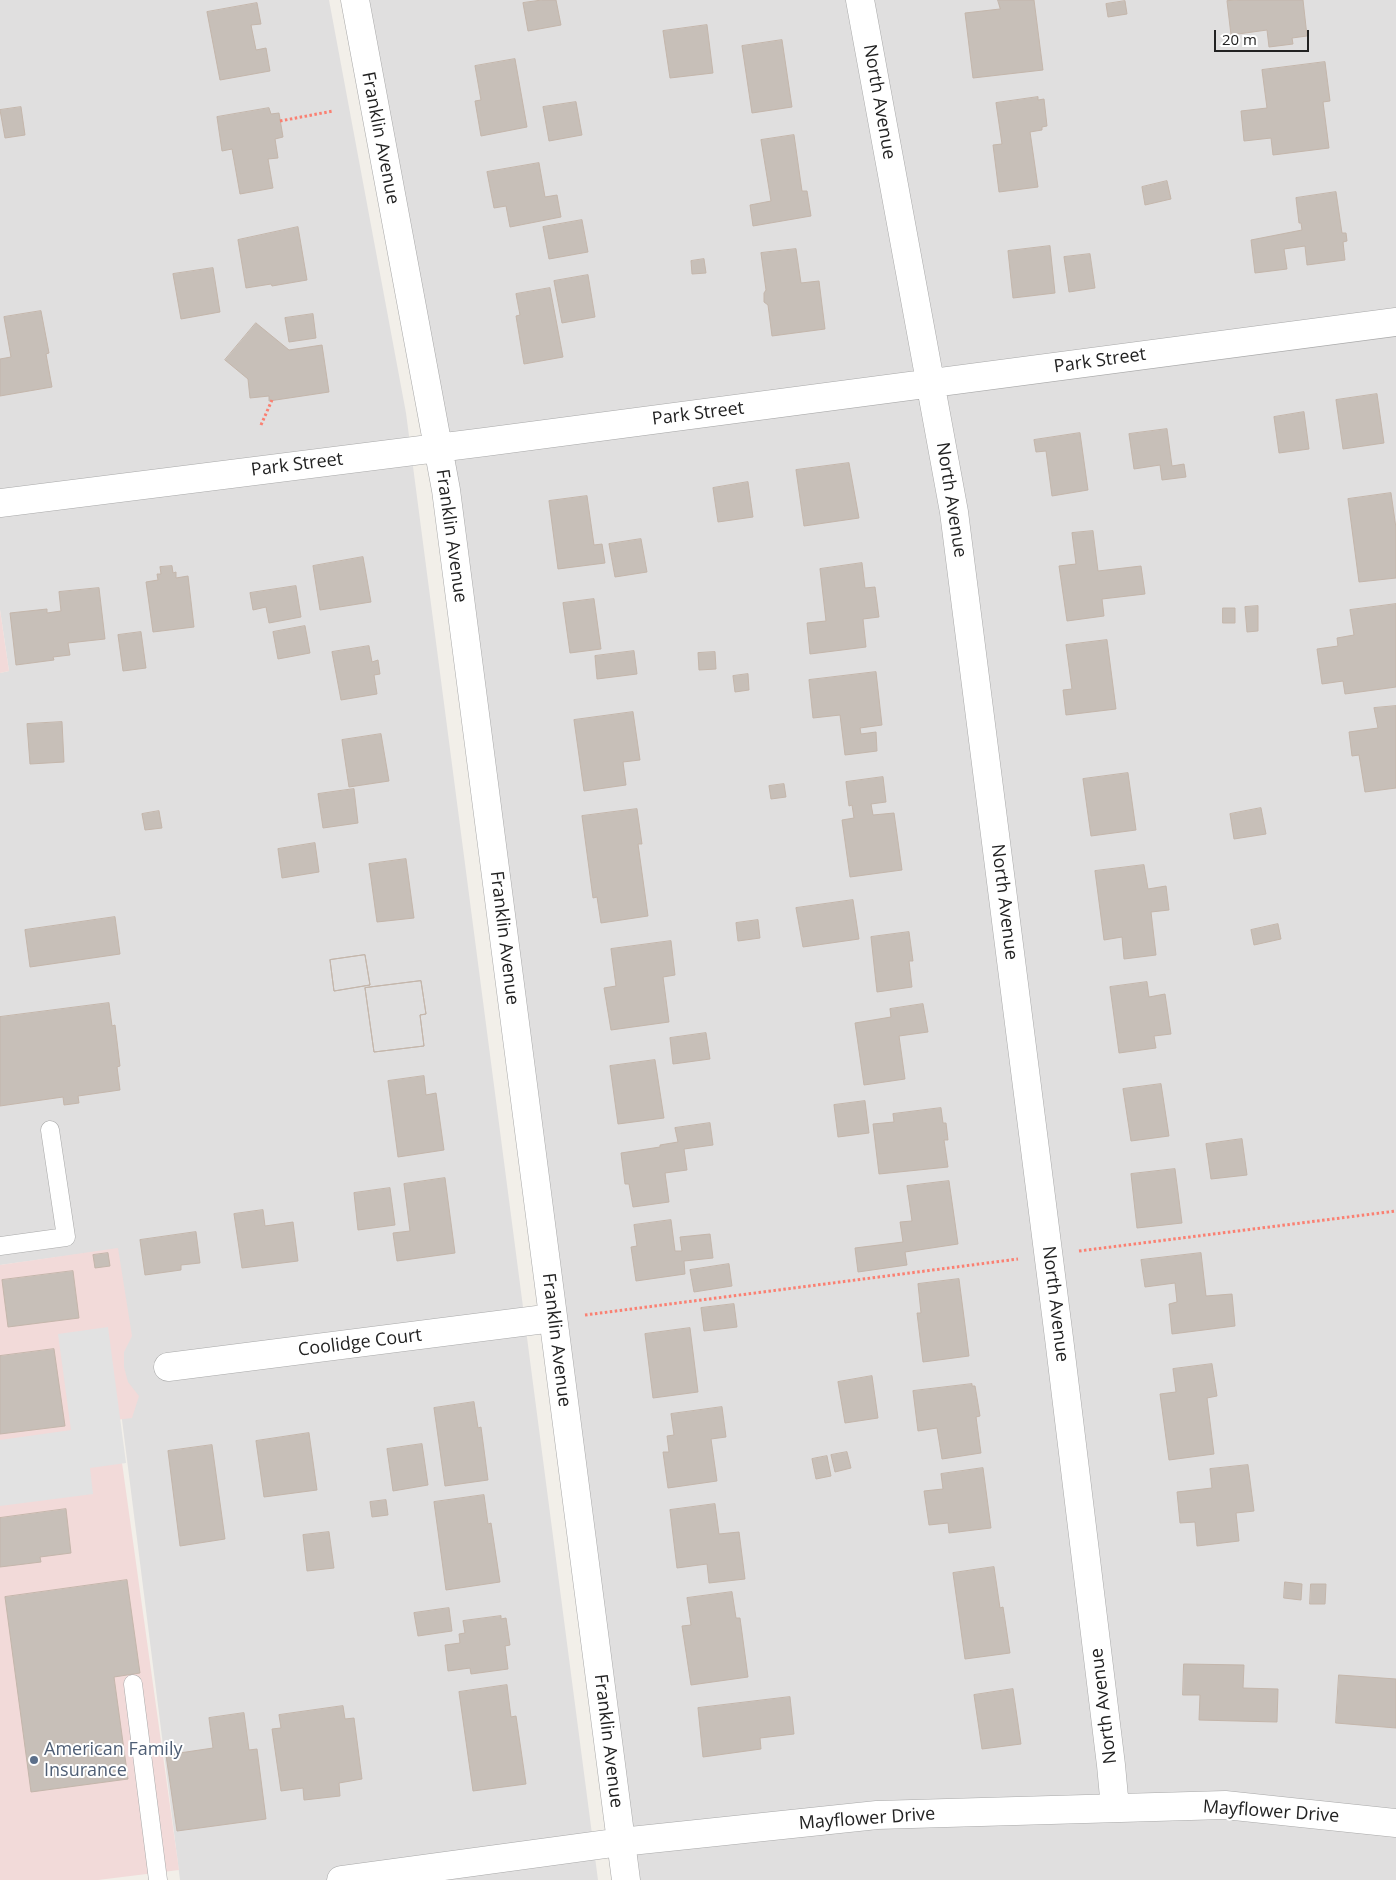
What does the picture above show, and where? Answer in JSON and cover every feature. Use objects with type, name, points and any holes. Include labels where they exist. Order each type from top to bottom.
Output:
[{"type":"street","name":"Franklin Avenue","points":[[355,0],[446,490],[626,1880]]},
{"type":"street","name":"North Avenue","points":[[860,0],[954,512],[1049,1255],[1115,1808]]},
{"type":"street","name":"Park Street","points":[[0,503],[438,448],[1396,322]]},
{"type":"street","name":"Coolidge Court","points":[[168,1367],[553,1318]]},
{"type":"street","name":"Mayflower Drive","points":[[341,1880],[621,1842],[877,1815],[1225,1806],[1396,1823]]},
{"type":"lane","points":[[0,1246],[66,1237],[50,1130]]},
{"type":"lane","points":[[134,1684],[158,1880]]},
{"type":"path","points":[[280,121],[333,111]]},
{"type":"path","points":[[261,425],[272,400]]},
{"type":"path","points":[[585,1315],[1396,1211]]},
{"type":"shaded area","points":[[0,0],[329,0],[406,413],[598,1880],[180,1880],[122,1420],[115,1330],[102,1251],[0,1265],[0,673],[9,671],[0,610]]},
{"type":"shaded area","points":[[355,0],[1396,0],[1396,1880],[626,1880],[446,490]]},
{"type":"shaded area","points":[[0,610],[9,671],[0,673]]},
{"type":"shaded area","points":[[118,1248],[132,1336],[124,1352],[124,1367],[128,1382],[139,1396],[132,1418],[116,1420],[179,1870],[98,1880],[0,1880],[0,1265]]},
{"type":"shaded area","points":[[108,1327],[126,1463],[90,1468],[93,1494],[0,1506],[0,1440],[71,1430],[58,1334]]},
{"type":"building","points":[[556,0],[561,25],[528,31],[523,3]]},
{"type":"building","points":[[998,0],[1034,0],[1043,70],[973,78],[965,13],[1000,9]]},
{"type":"building","points":[[1303,0],[1307,36],[1292,38],[1293,44],[1269,47],[1267,30],[1231,35],[1227,1]]},
{"type":"building","points":[[1125,1],[1127,14],[1108,17],[1106,4]]},
{"type":"building","points":[[257,3],[261,24],[251,25],[256,50],[266,48],[270,71],[220,80],[207,12]]},
{"type":"building","points":[[707,25],[713,73],[670,78],[663,31]]},
{"type":"building","points":[[782,40],[792,107],[752,113],[742,46]]},
{"type":"building","points":[[515,59],[527,127],[481,136],[475,101],[481,100],[475,66]]},
{"type":"building","points":[[1325,62],[1330,101],[1323,102],[1329,148],[1273,155],[1271,138],[1244,141],[1241,111],[1267,108],[1262,70]]},
{"type":"building","points":[[1038,97],[1038,100],[1044,99],[1047,126],[1042,127],[1042,130],[1030,132],[1038,187],[999,192],[993,145],[1002,144],[996,103]]},
{"type":"building","points":[[576,102],[582,135],[549,141],[543,107]]},
{"type":"building","points":[[21,107],[25,135],[5,138],[0,110]]},
{"type":"building","points":[[269,108],[271,114],[279,113],[283,137],[275,139],[278,158],[268,159],[273,188],[240,194],[232,149],[222,151],[217,117]]},
{"type":"building","points":[[794,135],[802,191],[807,191],[811,216],[753,226],[750,205],[771,201],[761,140]]},
{"type":"building","points":[[539,163],[545,197],[557,195],[561,217],[510,227],[506,206],[494,208],[487,172]]},
{"type":"building","points":[[1167,181],[1171,199],[1145,205],[1142,187]]},
{"type":"building","points":[[1336,192],[1342,233],[1346,233],[1347,241],[1343,242],[1345,260],[1307,265],[1305,246],[1284,249],[1287,269],[1255,273],[1251,240],[1302,230],[1301,223],[1299,223],[1296,198]]},
{"type":"building","points":[[582,220],[588,252],[549,259],[543,227]]},
{"type":"building","points":[[298,227],[307,280],[246,288],[238,240]]},
{"type":"building","points":[[1050,246],[1055,293],[1013,298],[1008,251]]},
{"type":"building","points":[[796,249],[801,283],[819,281],[825,329],[772,336],[768,305],[764,302],[766,290],[761,253]]},
{"type":"building","points":[[1090,254],[1095,288],[1069,292],[1064,257]]},
{"type":"building","points":[[704,259],[706,273],[692,274],[691,261]]},
{"type":"building","points":[[213,268],[220,312],[181,319],[173,274]]},
{"type":"building","points":[[588,275],[595,317],[562,323],[554,281]]},
{"type":"building","points":[[550,288],[563,357],[524,364],[516,316],[520,315],[516,294]]},
{"type":"building","points":[[41,311],[49,353],[46,354],[52,387],[0,396],[0,359],[11,357],[4,317]]},
{"type":"building","points":[[313,314],[316,338],[289,342],[285,318]]},
{"type":"building","points":[[256,323],[289,350],[322,345],[329,392],[269,401],[269,396],[250,398],[248,379],[225,360]]},
{"type":"building","points":[[1377,394],[1384,443],[1343,449],[1336,400]]},
{"type":"building","points":[[1304,412],[1309,449],[1279,453],[1274,417]]},
{"type":"building","points":[[1167,429],[1172,466],[1184,464],[1186,477],[1162,480],[1160,465],[1134,469],[1129,434]]},
{"type":"building","points":[[1080,433],[1088,490],[1052,496],[1046,451],[1036,452],[1034,440]]},
{"type":"building","points":[[849,463],[859,518],[804,526],[796,470]]},
{"type":"building","points":[[748,482],[753,517],[718,522],[713,488]]},
{"type":"building","points":[[1391,493],[1396,528],[1396,578],[1359,582],[1348,499]]},
{"type":"building","points":[[587,496],[594,545],[602,544],[605,563],[558,569],[549,501]]},
{"type":"building","points":[[1093,531],[1098,571],[1141,566],[1145,594],[1102,599],[1104,616],[1067,621],[1059,566],[1076,564],[1072,533]]},
{"type":"building","points":[[641,539],[647,572],[615,577],[609,544]]},
{"type":"building","points":[[363,557],[371,602],[320,610],[313,566]]},
{"type":"building","points":[[862,563],[865,588],[875,587],[879,617],[863,619],[866,647],[810,654],[807,623],[826,621],[820,569]]},
{"type":"building","points":[[172,566],[173,573],[176,572],[176,578],[188,576],[194,627],[153,632],[146,582],[158,580],[157,574],[161,574],[160,567]]},
{"type":"building","points":[[296,586],[301,617],[269,623],[266,607],[253,610],[250,593]]},
{"type":"building","points":[[99,588],[105,639],[68,643],[70,655],[53,657],[54,660],[16,665],[10,613],[47,609],[47,613],[61,611],[59,592]]},
{"type":"building","points":[[594,599],[601,649],[570,653],[563,603]]},
{"type":"building","points":[[1396,604],[1396,687],[1345,694],[1343,681],[1322,684],[1317,649],[1338,646],[1337,638],[1354,635],[1350,610]]},
{"type":"building","points":[[1258,606],[1258,631],[1247,632],[1245,607]]},
{"type":"building","points":[[1223,608],[1235,608],[1235,623],[1223,623]]},
{"type":"building","points":[[305,626],[310,653],[278,659],[273,632]]},
{"type":"building","points":[[141,632],[146,668],[123,671],[118,635]]},
{"type":"building","points":[[1107,640],[1116,709],[1066,715],[1063,690],[1072,689],[1066,645]]},
{"type":"building","points":[[369,646],[372,662],[378,660],[380,674],[374,675],[377,694],[341,700],[332,652]]},
{"type":"building","points":[[634,651],[637,674],[597,679],[595,656]]},
{"type":"building","points":[[715,652],[716,669],[699,670],[698,653]]},
{"type":"building","points":[[876,672],[882,725],[860,728],[861,734],[876,732],[877,751],[845,755],[840,715],[813,718],[809,680]]},
{"type":"building","points":[[748,674],[749,690],[735,692],[733,676]]},
{"type":"building","points":[[1396,706],[1396,788],[1365,792],[1359,755],[1352,756],[1349,732],[1378,728],[1374,708]]},
{"type":"building","points":[[633,712],[640,760],[623,762],[626,785],[584,791],[574,720]]},
{"type":"building","points":[[62,722],[64,762],[30,764],[27,724]]},
{"type":"building","points":[[381,734],[389,781],[349,787],[342,740]]},
{"type":"building","points":[[1128,773],[1136,830],[1091,836],[1083,779]]},
{"type":"building","points":[[883,777],[886,802],[871,804],[873,815],[894,813],[902,870],[850,877],[842,820],[854,818],[852,805],[849,806],[846,782]]},
{"type":"building","points":[[784,784],[786,797],[771,799],[769,786]]},
{"type":"building","points":[[354,789],[358,823],[323,828],[318,794]]},
{"type":"building","points":[[1261,808],[1266,834],[1234,839],[1230,814]]},
{"type":"building","points":[[637,809],[642,844],[638,844],[648,916],[601,923],[597,897],[593,898],[582,816]]},
{"type":"building","points":[[159,811],[162,828],[145,830],[142,814]]},
{"type":"building","points":[[315,843],[319,872],[282,878],[278,849]]},
{"type":"building","points":[[406,859],[414,918],[377,922],[369,864]]},
{"type":"building","points":[[1144,865],[1148,889],[1166,886],[1169,910],[1151,912],[1156,955],[1124,959],[1122,937],[1104,940],[1095,871]]},
{"type":"building","points":[[853,900],[859,939],[803,947],[796,908]]},
{"type":"building","points":[[115,917],[120,954],[30,967],[25,930]]},
{"type":"building","points":[[758,920],[760,938],[738,941],[736,923]]},
{"type":"building","points":[[1278,924],[1281,939],[1254,945],[1251,930]]},
{"type":"building","points":[[909,932],[913,961],[909,961],[912,987],[877,992],[871,937]]},
{"type":"building","points":[[671,941],[675,975],[663,977],[669,1022],[611,1030],[604,988],[616,986],[611,949]]},
{"type":"building","points":[[365,955],[370,985],[334,991],[330,960]]},
{"type":"building","points":[[365,955],[370,985],[334,991],[330,960]]},
{"type":"building","points":[[421,981],[426,1014],[420,1015],[424,1046],[374,1052],[365,988]]},
{"type":"building","points":[[421,981],[426,1014],[420,1015],[424,1046],[374,1052],[365,988]]},
{"type":"building","points":[[1147,982],[1149,997],[1165,994],[1171,1034],[1154,1036],[1156,1048],[1119,1053],[1110,987]]},
{"type":"building","points":[[109,1003],[112,1026],[115,1025],[120,1066],[117,1067],[120,1090],[78,1096],[79,1103],[64,1105],[63,1097],[0,1106],[0,1017]]},
{"type":"building","points":[[923,1004],[928,1032],[899,1036],[905,1079],[864,1085],[855,1023],[891,1017],[890,1009]]},
{"type":"building","points":[[706,1033],[710,1059],[673,1064],[670,1038]]},
{"type":"building","points":[[655,1060],[664,1118],[618,1124],[610,1066]]},
{"type":"building","points":[[424,1076],[426,1095],[436,1093],[444,1150],[398,1157],[388,1081]]},
{"type":"building","points":[[1161,1084],[1169,1136],[1131,1141],[1123,1089]]},
{"type":"building","points":[[865,1101],[869,1133],[838,1137],[834,1105]]},
{"type":"building","points":[[941,1108],[943,1123],[946,1123],[948,1140],[944,1140],[948,1167],[879,1174],[873,1124],[894,1122],[893,1114]]},
{"type":"building","points":[[710,1123],[713,1145],[684,1149],[687,1170],[665,1173],[669,1202],[633,1207],[629,1184],[625,1184],[621,1153],[678,1142],[675,1128]]},
{"type":"building","points":[[1242,1139],[1247,1175],[1211,1179],[1206,1144]]},
{"type":"building","points":[[1175,1169],[1182,1223],[1137,1228],[1131,1174]]},
{"type":"building","points":[[445,1178],[455,1253],[397,1261],[393,1233],[410,1231],[404,1184]]},
{"type":"building","points":[[949,1181],[958,1244],[905,1252],[907,1265],[858,1272],[855,1248],[903,1242],[900,1222],[912,1221],[907,1186]]},
{"type":"building","points":[[390,1188],[395,1225],[358,1230],[354,1193]]},
{"type":"building","points":[[263,1210],[265,1226],[293,1222],[298,1261],[242,1268],[234,1214]]},
{"type":"building","points":[[671,1220],[675,1251],[682,1251],[680,1237],[710,1234],[713,1258],[684,1261],[685,1274],[636,1281],[631,1247],[637,1246],[634,1225]]},
{"type":"building","points":[[196,1232],[200,1263],[181,1265],[181,1270],[145,1275],[140,1240]]},
{"type":"building","points":[[108,1253],[110,1266],[95,1268],[93,1255]]},
{"type":"building","points":[[1201,1253],[1206,1296],[1232,1294],[1235,1326],[1172,1334],[1169,1304],[1177,1302],[1175,1283],[1145,1287],[1141,1260]]},
{"type":"building","points":[[729,1264],[732,1286],[694,1292],[690,1270]]},
{"type":"building","points":[[73,1271],[79,1318],[8,1327],[2,1280]]},
{"type":"building","points":[[959,1279],[969,1356],[923,1362],[917,1313],[921,1313],[918,1284]]},
{"type":"building","points":[[734,1304],[737,1327],[704,1331],[701,1308]]},
{"type":"building","points":[[690,1328],[698,1392],[653,1398],[645,1334]]},
{"type":"building","points":[[54,1349],[65,1426],[0,1434],[0,1356]]},
{"type":"building","points":[[1212,1364],[1217,1396],[1207,1398],[1214,1454],[1169,1460],[1160,1394],[1176,1392],[1173,1369]]},
{"type":"building","points":[[872,1376],[878,1418],[845,1423],[838,1382]]},
{"type":"building","points":[[972,1384],[972,1386],[975,1386],[980,1416],[976,1417],[981,1453],[942,1459],[937,1428],[918,1431],[913,1391]]},
{"type":"building","points":[[474,1402],[478,1428],[481,1427],[488,1480],[445,1486],[434,1408]]},
{"type":"building","points":[[722,1407],[726,1437],[711,1439],[717,1481],[668,1488],[663,1452],[669,1452],[667,1436],[674,1435],[671,1414]]},
{"type":"building","points":[[309,1433],[317,1490],[264,1497],[256,1441]]},
{"type":"building","points":[[422,1444],[428,1485],[393,1491],[387,1449]]},
{"type":"building","points":[[212,1445],[225,1539],[180,1546],[168,1451]]},
{"type":"building","points":[[847,1452],[851,1468],[835,1472],[831,1455]]},
{"type":"building","points":[[827,1456],[831,1476],[816,1479],[812,1459]]},
{"type":"building","points":[[1248,1465],[1254,1511],[1236,1513],[1239,1541],[1197,1546],[1195,1522],[1180,1523],[1177,1492],[1212,1488],[1210,1469]]},
{"type":"building","points":[[983,1468],[991,1528],[949,1533],[948,1523],[929,1525],[924,1491],[943,1489],[941,1474]]},
{"type":"building","points":[[484,1495],[488,1524],[491,1523],[500,1582],[446,1590],[434,1502]]},
{"type":"building","points":[[386,1500],[388,1515],[372,1517],[370,1502]]},
{"type":"building","points":[[715,1504],[719,1534],[739,1532],[745,1579],[709,1583],[707,1564],[677,1568],[670,1510]]},
{"type":"building","points":[[66,1509],[71,1553],[40,1557],[41,1562],[0,1567],[0,1518]]},
{"type":"building","points":[[329,1532],[334,1568],[307,1571],[303,1535]]},
{"type":"building","points":[[994,1567],[1000,1608],[1003,1607],[1010,1653],[965,1659],[953,1573]]},
{"type":"building","points":[[127,1580],[140,1673],[114,1677],[128,1779],[31,1792],[5,1597]]},
{"type":"building","points":[[1285,1582],[1302,1584],[1301,1600],[1284,1598]]},
{"type":"building","points":[[1311,1584],[1326,1584],[1325,1604],[1310,1604]]},
{"type":"building","points":[[732,1592],[736,1618],[740,1618],[748,1677],[691,1685],[682,1626],[691,1625],[687,1598]]},
{"type":"building","points":[[449,1608],[452,1631],[418,1636],[414,1613]]},
{"type":"building","points":[[501,1616],[501,1619],[506,1618],[510,1645],[505,1646],[508,1669],[471,1674],[470,1668],[448,1671],[445,1645],[460,1643],[459,1634],[465,1633],[463,1621]]},
{"type":"building","points":[[1184,1664],[1244,1665],[1243,1688],[1278,1689],[1277,1722],[1199,1720],[1200,1695],[1183,1695]]},
{"type":"building","points":[[1339,1675],[1396,1679],[1396,1728],[1336,1723]]},
{"type":"building","points":[[507,1685],[511,1717],[516,1716],[526,1784],[473,1791],[459,1692]]},
{"type":"building","points":[[1013,1689],[1021,1744],[982,1749],[974,1695]]},
{"type":"building","points":[[790,1697],[794,1734],[760,1738],[761,1749],[703,1757],[698,1708]]},
{"type":"building","points":[[343,1706],[345,1719],[354,1718],[362,1779],[339,1783],[340,1796],[304,1800],[303,1788],[281,1791],[272,1729],[281,1728],[279,1715]]},
{"type":"building","points":[[244,1713],[249,1750],[257,1749],[266,1819],[177,1831],[166,1755],[213,1748],[209,1718]]},
{"type":"place","name":"American Family Insurance","points":[[34,1760]]}]
